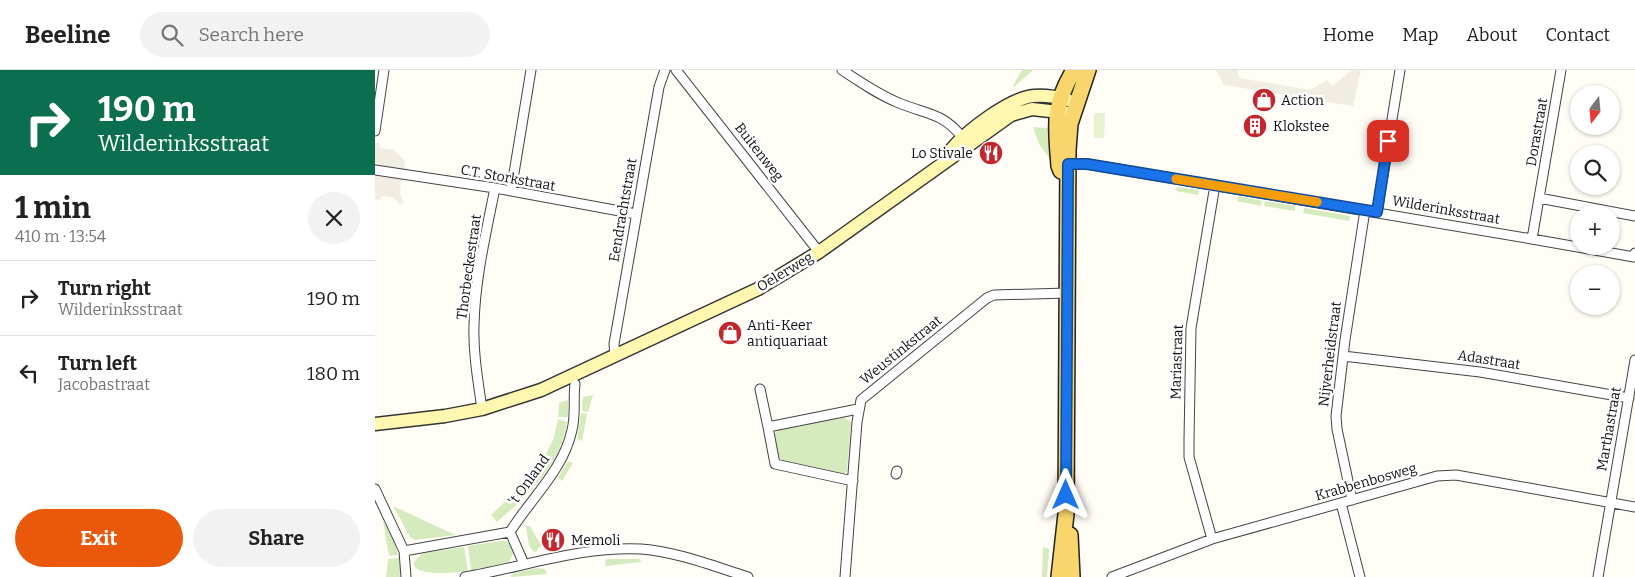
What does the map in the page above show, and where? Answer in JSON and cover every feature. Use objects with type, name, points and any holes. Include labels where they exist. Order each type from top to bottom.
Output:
[{"type":"main road","points":[[1059,577],[1066,514],[1068,187],[1055,132],[1059,105],[1074,70]]},
{"type":"main road","points":[[1063,165],[1075,107],[1088,70]]},
{"type":"main road","name":"Oelerweg","points":[[940,164],[963,138],[1002,108],[1018,100],[1033,96],[1059,105],[1075,107]]},
{"type":"main road","name":"Oelerweg","points":[[375,424],[445,416],[483,409],[541,390],[601,361],[615,357],[758,289],[819,252],[1011,115],[1032,109],[1059,105]]},
{"type":"main road","name":"Oelerweg","points":[[541,390],[575,384],[606,366],[615,357]]},
{"type":"main road","points":[[1066,514],[1070,530],[1072,577]]},
{"type":"street","points":[[375,131],[384,70]]},
{"type":"street","points":[[511,191],[531,70]]},
{"type":"street","name":"Eendrachtstraat","points":[[615,357],[614,344],[636,214],[659,86],[665,70]]},
{"type":"street","name":"Buitenweg","points":[[676,70],[819,252]]},
{"type":"street","points":[[841,70],[884,96],[935,114],[950,123],[963,138]]},
{"type":"street","points":[[1377,212],[1400,70]]},
{"type":"street","name":"Dorastraat","points":[[1532,239],[1561,70]]},
{"type":"street","name":"Wilderinksstraat","points":[[1063,165],[1087,164],[1635,256]]},
{"type":"street","name":"C.T. Storkstraat","points":[[375,170],[495,188],[636,214]]},
{"type":"street","name":"Mariastraat","points":[[1212,538],[1189,457],[1189,440],[1191,328],[1215,186]]},
{"type":"street","name":"Thorbeckestraat","points":[[483,409],[476,372],[473,324],[479,274],[495,188]]},
{"type":"street","points":[[1539,198],[1635,216]]},
{"type":"street","name":"Nijverheidstraat","points":[[1352,500],[1337,429],[1343,356],[1365,210]]},
{"type":"street","name":"Weustinkstraat","points":[[859,410],[861,400],[987,298],[993,295],[1067,293]]},
{"type":"street","name":"Adastraat","points":[[1343,356],[1480,372],[1629,398]]},
{"type":"street","name":"Marthastraat","points":[[1598,577],[1635,360]]},
{"type":"street","name":"'t Onland","points":[[510,532],[559,466],[567,448],[576,410],[575,384]]},
{"type":"street","points":[[760,389],[775,464],[853,481]]},
{"type":"street","points":[[768,427],[859,410],[845,577]]},
{"type":"street","name":"Krabbenbosweg","points":[[1112,577],[1212,538],[1447,475],[1635,507]]},
{"type":"street","points":[[375,489],[404,551],[406,577]]},
{"type":"street","points":[[1341,503],[1360,577]]},
{"type":"street","points":[[404,551],[510,532],[524,564]]},
{"type":"street","points":[[465,577],[600,550],[641,550],[685,557],[748,577]]},
{"type":"green space","points":[[1022,70],[1033,70],[1014,87],[1013,86]]},
{"type":"green space","points":[[1094,113],[1105,113],[1104,138],[1094,138]]},
{"type":"green space","points":[[1033,127],[1048,128],[1052,162],[1039,144]]},
{"type":"green space","points":[[1177,187],[1199,190],[1198,195],[1176,191]]},
{"type":"green space","points":[[1238,196],[1262,201],[1261,206],[1237,201]]},
{"type":"green space","points":[[1265,201],[1295,206],[1295,211],[1264,206]]},
{"type":"green space","points":[[1304,208],[1350,216],[1349,221],[1303,213]]},
{"type":"green space","points":[[593,395],[588,412],[582,411],[583,397]]},
{"type":"green space","points":[[568,400],[568,417],[558,417],[559,403]]},
{"type":"green space","points":[[581,413],[587,414],[582,441],[577,439]]},
{"type":"green space","points":[[844,417],[851,422],[847,471],[844,474],[786,463],[777,456],[773,436],[778,430]]},
{"type":"green space","points":[[558,419],[567,422],[557,454],[546,472],[525,497],[517,490],[529,483],[547,452],[553,440]]},
{"type":"green space","points":[[568,461],[573,463],[562,481],[558,478]]},
{"type":"green space","points":[[515,492],[522,500],[497,522],[491,515]]},
{"type":"green space","points":[[393,506],[456,535],[415,540],[410,537]]},
{"type":"green space","points":[[383,521],[395,541],[398,555],[390,556]]},
{"type":"green space","points":[[526,526],[530,526],[541,545],[535,553],[529,546]]},
{"type":"green space","points":[[506,541],[511,546],[513,554],[508,563],[471,570],[468,546]]},
{"type":"green space","points":[[464,547],[468,571],[435,573],[419,570],[415,567],[414,562],[422,553]]},
{"type":"green space","points":[[1043,547],[1049,549],[1047,577],[1042,577]]},
{"type":"green space","points":[[399,558],[401,577],[386,577],[388,559]]},
{"type":"green space","points":[[606,559],[640,559],[641,562],[605,566]]},
{"type":"green space","points":[[536,568],[545,569],[547,574],[511,577],[512,574]]},
{"type":"shaded area","points":[[1216,70],[1238,70],[1239,78],[1310,90],[1327,80],[1332,86],[1352,70],[1361,70],[1353,106],[1224,85]]},
{"type":"shaded area","points":[[375,143],[379,143],[380,148],[394,150],[404,160],[405,168],[410,170],[408,180],[401,182],[400,195],[404,202],[400,205],[394,198],[383,196],[380,200],[375,199]]},
{"type":"slow traffic","points":[[1176,179],[1317,202]]},
{"type":"place","name":"Action","points":[[1264,100]]},
{"type":"place","name":"Klokstee","points":[[1255,126]]},
{"type":"place","name":"Lo Stivale","points":[[991,153]]},
{"type":"place","name":"Anti-Keer antiquariaat","points":[[730,333]]},
{"type":"place","name":"Memoli","points":[[553,540]]},
{"type":"route","points":[[1066,495],[1068,164],[1087,164],[1377,212],[1388,141]]}]
